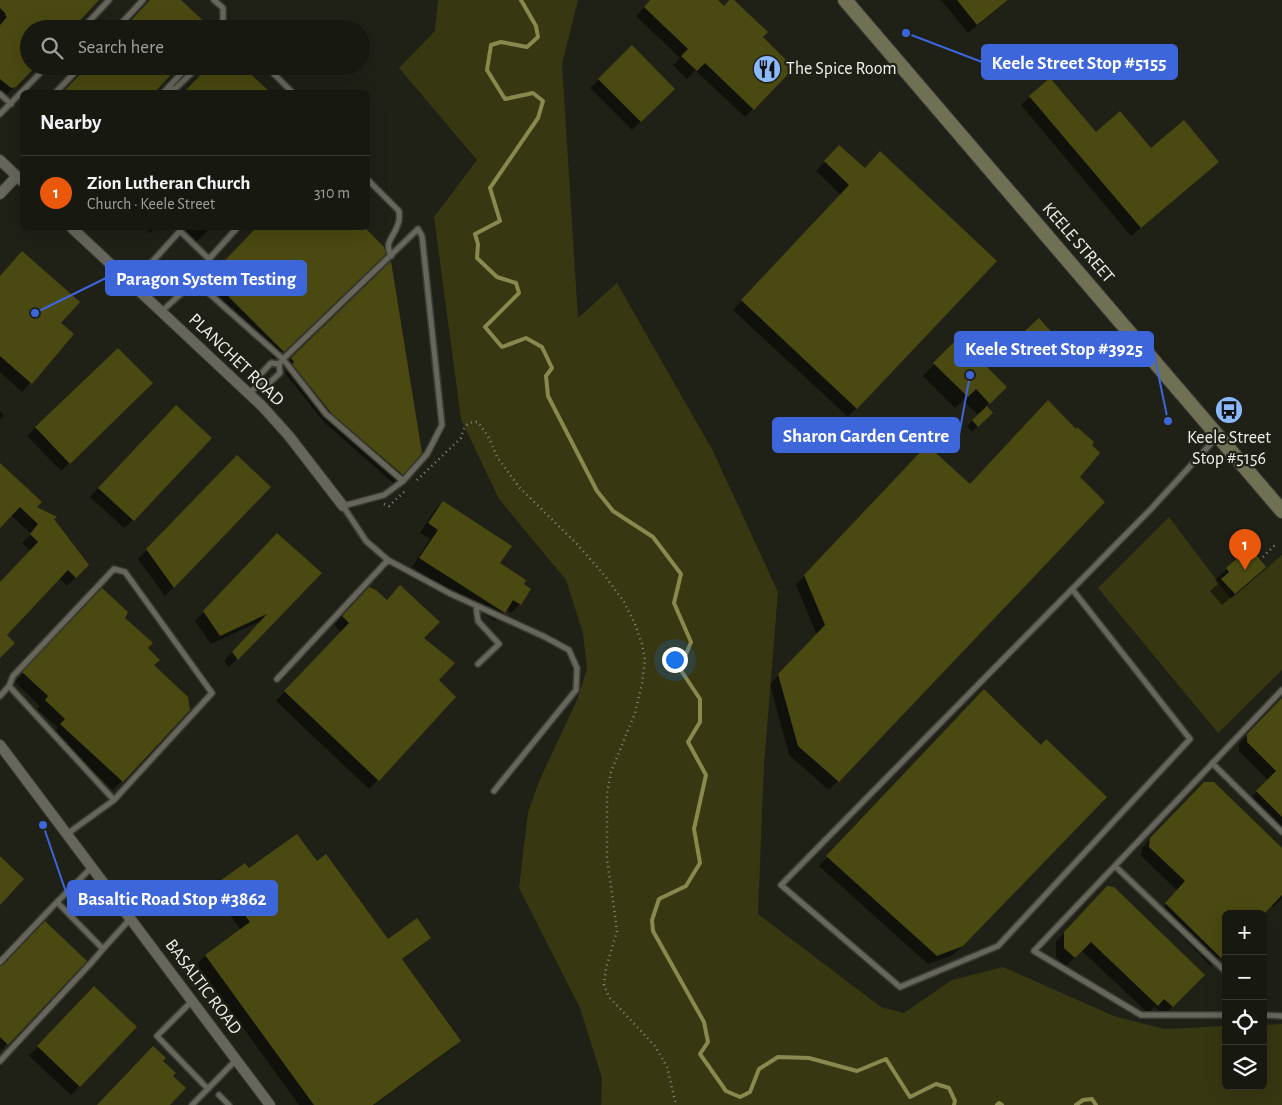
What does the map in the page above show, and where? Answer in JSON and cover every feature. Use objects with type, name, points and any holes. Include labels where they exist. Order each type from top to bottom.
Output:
[{"type":"main road","name":"KEELE STREET","points":[[844,0],[1282,511]]},
{"type":"street","points":[[0,160],[20,178],[0,194]]},
{"type":"street","name":"PLANCHET ROAD","points":[[74,230],[249,393],[278,423],[343,506]]},
{"type":"street","name":"BASALTIC ROAD","points":[[0,745],[270,1105]]},
{"type":"lane","points":[[90,20],[109,0]]},
{"type":"lane","points":[[124,20],[142,0]]},
{"type":"lane","points":[[214,0],[223,8],[224,20]]},
{"type":"lane","points":[[24,90],[38,75]]},
{"type":"lane","points":[[58,90],[72,75]]},
{"type":"lane","points":[[166,90],[180,75]]},
{"type":"lane","points":[[172,90],[190,75]]},
{"type":"lane","points":[[275,75],[290,90]]},
{"type":"lane","points":[[0,94],[11,104]]},
{"type":"lane","points":[[0,114],[20,94]]},
{"type":"lane","points":[[370,182],[399,211],[399,223],[390,240],[388,249],[391,256]]},
{"type":"lane","points":[[162,311],[195,281],[209,259],[235,230]]},
{"type":"lane","points":[[259,385],[257,378],[271,363],[281,361],[418,230],[422,236],[442,425],[428,454],[403,481],[384,495],[343,506],[366,541],[388,560],[451,594],[569,650],[577,668],[576,690],[494,791]]},
{"type":"lane","points":[[132,284],[180,231],[209,259]]},
{"type":"lane","points":[[195,281],[281,361],[326,414],[403,481]]},
{"type":"lane","points":[[249,393],[259,385],[267,385],[280,373],[281,361]]},
{"type":"lane","points":[[1072,589],[1190,739],[998,946],[900,987],[781,885],[1072,589],[1151,509],[1218,436]]},
{"type":"lane","points":[[277,679],[388,560]]},
{"type":"lane","points":[[0,696],[9,686],[12,676],[114,569],[124,572],[212,693],[114,800],[67,834]]},
{"type":"lane","points":[[476,606],[478,621],[498,644],[478,664]]},
{"type":"lane","points":[[9,686],[114,800]]},
{"type":"lane","points":[[1222,1015],[1141,1015],[1034,951],[1282,690]]},
{"type":"lane","points":[[1212,763],[1282,832]]},
{"type":"lane","points":[[1115,866],[1222,968]]},
{"type":"lane","points":[[0,962],[92,867]]},
{"type":"lane","points":[[57,902],[103,949]]},
{"type":"lane","points":[[0,1062],[131,919]]},
{"type":"lane","points":[[192,1000],[157,1036],[208,1089]]},
{"type":"lane","points":[[1267,1015],[1282,1016]]},
{"type":"lane","points":[[192,1105],[236,1060]]},
{"type":"lane","points":[[220,1095],[229,1105]]},
{"type":"path","points":[[467,424],[472,421],[478,422],[519,488],[576,542],[605,576],[624,602],[642,644],[645,660],[642,684],[635,713],[611,772],[607,794],[607,859],[617,931],[606,968],[604,986],[608,997],[654,1046],[667,1067],[676,1105]]},
{"type":"path","points":[[1263,557],[1277,543]]},
{"type":"shaded area","points":[[438,0],[578,0],[562,64],[578,318],[617,283],[713,451],[778,592],[764,765],[758,914],[881,1007],[904,1013],[952,980],[1003,967],[1114,1016],[1164,1029],[1222,1026],[1222,1090],[1267,1090],[1267,1025],[1282,1024],[1282,1105],[601,1105],[602,1078],[580,1008],[519,888],[528,812],[540,779],[577,700],[587,669],[583,633],[566,580],[499,499],[461,419],[434,217],[477,160],[399,68],[435,31]]},
{"type":"shaded area","points":[[1169,517],[1231,599],[1282,555],[1282,670],[1218,733],[1098,588]]},
{"type":"building","points":[[0,0],[99,0],[80,20],[20,20],[20,75],[27,75],[16,87],[11,88],[0,79],[0,25],[7,17],[0,8]]},
{"type":"building","points":[[150,0],[181,0],[202,20],[131,20]]},
{"type":"building","points":[[650,0],[718,0],[724,6],[729,0],[734,0],[768,32],[763,37],[794,68],[754,110],[705,63],[697,71],[681,56],[688,49],[644,7]]},
{"type":"building","points":[[957,0],[1008,0],[977,25]]},
{"type":"building","points":[[632,45],[675,89],[641,122],[598,79]]},
{"type":"building","points":[[79,75],[171,75],[157,90],[65,90]]},
{"type":"building","points":[[200,75],[252,75],[268,90],[186,90]]},
{"type":"building","points":[[1050,78],[1096,132],[1120,111],[1151,148],[1184,120],[1219,162],[1141,228],[1029,96]]},
{"type":"building","points":[[839,145],[865,168],[880,151],[997,261],[857,409],[741,300],[849,185],[824,161]]},
{"type":"building","points":[[254,230],[367,230],[384,247],[386,254],[284,352],[209,277]]},
{"type":"building","points":[[22,251],[80,302],[61,323],[74,334],[32,384],[0,356],[0,276]]},
{"type":"building","points":[[391,261],[422,453],[403,475],[332,414],[292,364],[294,362],[291,358]]},
{"type":"building","points":[[1039,318],[1055,336],[1029,359],[1013,342]]},
{"type":"building","points":[[958,338],[1007,387],[990,404],[976,389],[968,397],[933,363]]},
{"type":"building","points":[[118,348],[153,383],[70,464],[35,427]]},
{"type":"building","points":[[1048,400],[1076,429],[1077,427],[1094,442],[1092,445],[1100,453],[1080,477],[1105,502],[839,782],[798,746],[778,674],[825,625],[804,575],[927,445],[970,484]]},
{"type":"building","points":[[176,405],[212,438],[134,521],[98,488]]},
{"type":"building","points":[[987,406],[993,413],[978,427],[972,420]]},
{"type":"building","points":[[237,455],[271,487],[174,588],[146,549]]},
{"type":"building","points":[[0,463],[42,502],[37,507],[57,517],[54,519],[89,565],[76,578],[68,570],[7,635],[15,643],[0,658],[0,582],[38,542],[30,534],[38,524],[20,507],[0,528]]},
{"type":"building","points":[[443,501],[512,546],[500,563],[526,580],[524,584],[531,589],[521,605],[513,600],[505,613],[419,558],[438,530],[428,523]]},
{"type":"building","points":[[277,533],[322,573],[238,660],[232,652],[267,614],[220,636],[203,611]]},
{"type":"building","points":[[1250,547],[1266,567],[1235,594],[1221,579],[1229,572],[1226,568]]},
{"type":"building","points":[[400,585],[440,622],[424,638],[455,663],[439,680],[456,697],[379,781],[284,691],[349,623],[342,616],[369,587],[376,590],[387,600]]},
{"type":"building","points":[[102,588],[128,612],[125,618],[153,643],[148,648],[160,660],[154,665],[188,697],[190,710],[123,782],[60,724],[65,719],[45,700],[48,696],[22,672]]},
{"type":"building","points":[[984,689],[1041,745],[1046,739],[1107,797],[963,946],[937,956],[826,856]]},
{"type":"building","points":[[1282,698],[1282,817],[1256,791],[1276,771],[1247,742],[1247,734]]},
{"type":"building","points":[[1204,782],[1214,782],[1282,848],[1282,895],[1267,911],[1222,910],[1221,958],[1165,903],[1185,881],[1149,847],[1150,838]]},
{"type":"building","points":[[297,834],[317,861],[326,854],[388,939],[417,918],[431,938],[402,959],[461,1041],[373,1105],[314,1105],[205,955],[250,922],[220,881],[245,863],[249,868]]},
{"type":"building","points":[[0,856],[24,879],[0,905]]},
{"type":"building","points":[[1107,886],[1114,887],[1205,975],[1173,1007],[1164,999],[1158,1006],[1091,942],[1075,958],[1064,948],[1064,932]]},
{"type":"building","points":[[45,921],[87,961],[8,1045],[0,1037],[0,966]]},
{"type":"building","points":[[94,986],[137,1027],[80,1087],[37,1046]]},
{"type":"building","points":[[153,1046],[166,1058],[163,1061],[176,1073],[173,1076],[186,1088],[170,1105],[97,1105]]},
{"type":"waterway","points":[[521,0],[536,26],[538,37],[527,47],[501,42],[491,45],[487,70],[505,99],[533,93],[543,101],[538,118],[490,188],[500,221],[475,234],[478,244],[477,258],[497,277],[516,283],[519,293],[485,327],[502,347],[526,338],[542,347],[552,368],[546,376],[548,396],[597,491],[613,511],[653,537],[681,574],[674,603],[691,642],[680,669],[700,699],[700,722],[688,742],[706,775],[694,829],[700,863],[686,886],[659,899],[652,920],[653,931],[704,1022],[708,1042],[700,1054],[726,1091],[740,1097],[750,1092],[759,1069],[778,1057],[809,1058],[857,1071],[886,1059],[910,1097],[936,1084],[949,1088],[955,1101],[954,1105]]},
{"type":"waterway","points":[[1076,1105],[1083,1100],[1092,1099],[1096,1105]]},
{"type":"waterway","points":[[997,1105],[999,1103],[1002,1105]]},
{"type":"place","name":"Keele Street Stop #5155","points":[[906,33]]},
{"type":"place","name":"The Spice Room","points":[[767,69]]},
{"type":"place","name":"Paragon System Testing","points":[[35,313]]},
{"type":"place","name":"Sharon Garden Centre","points":[[970,375]]},
{"type":"place","name":"Keele Street Stop #5156","points":[[1229,410]]},
{"type":"place","name":"Keele Street Stop #3925","points":[[1168,421]]},
{"type":"place","name":"Zion Lutheran Church","points":[[1245,570]]},
{"type":"place","name":"Basaltic Road Stop #3862","points":[[43,825]]}]
